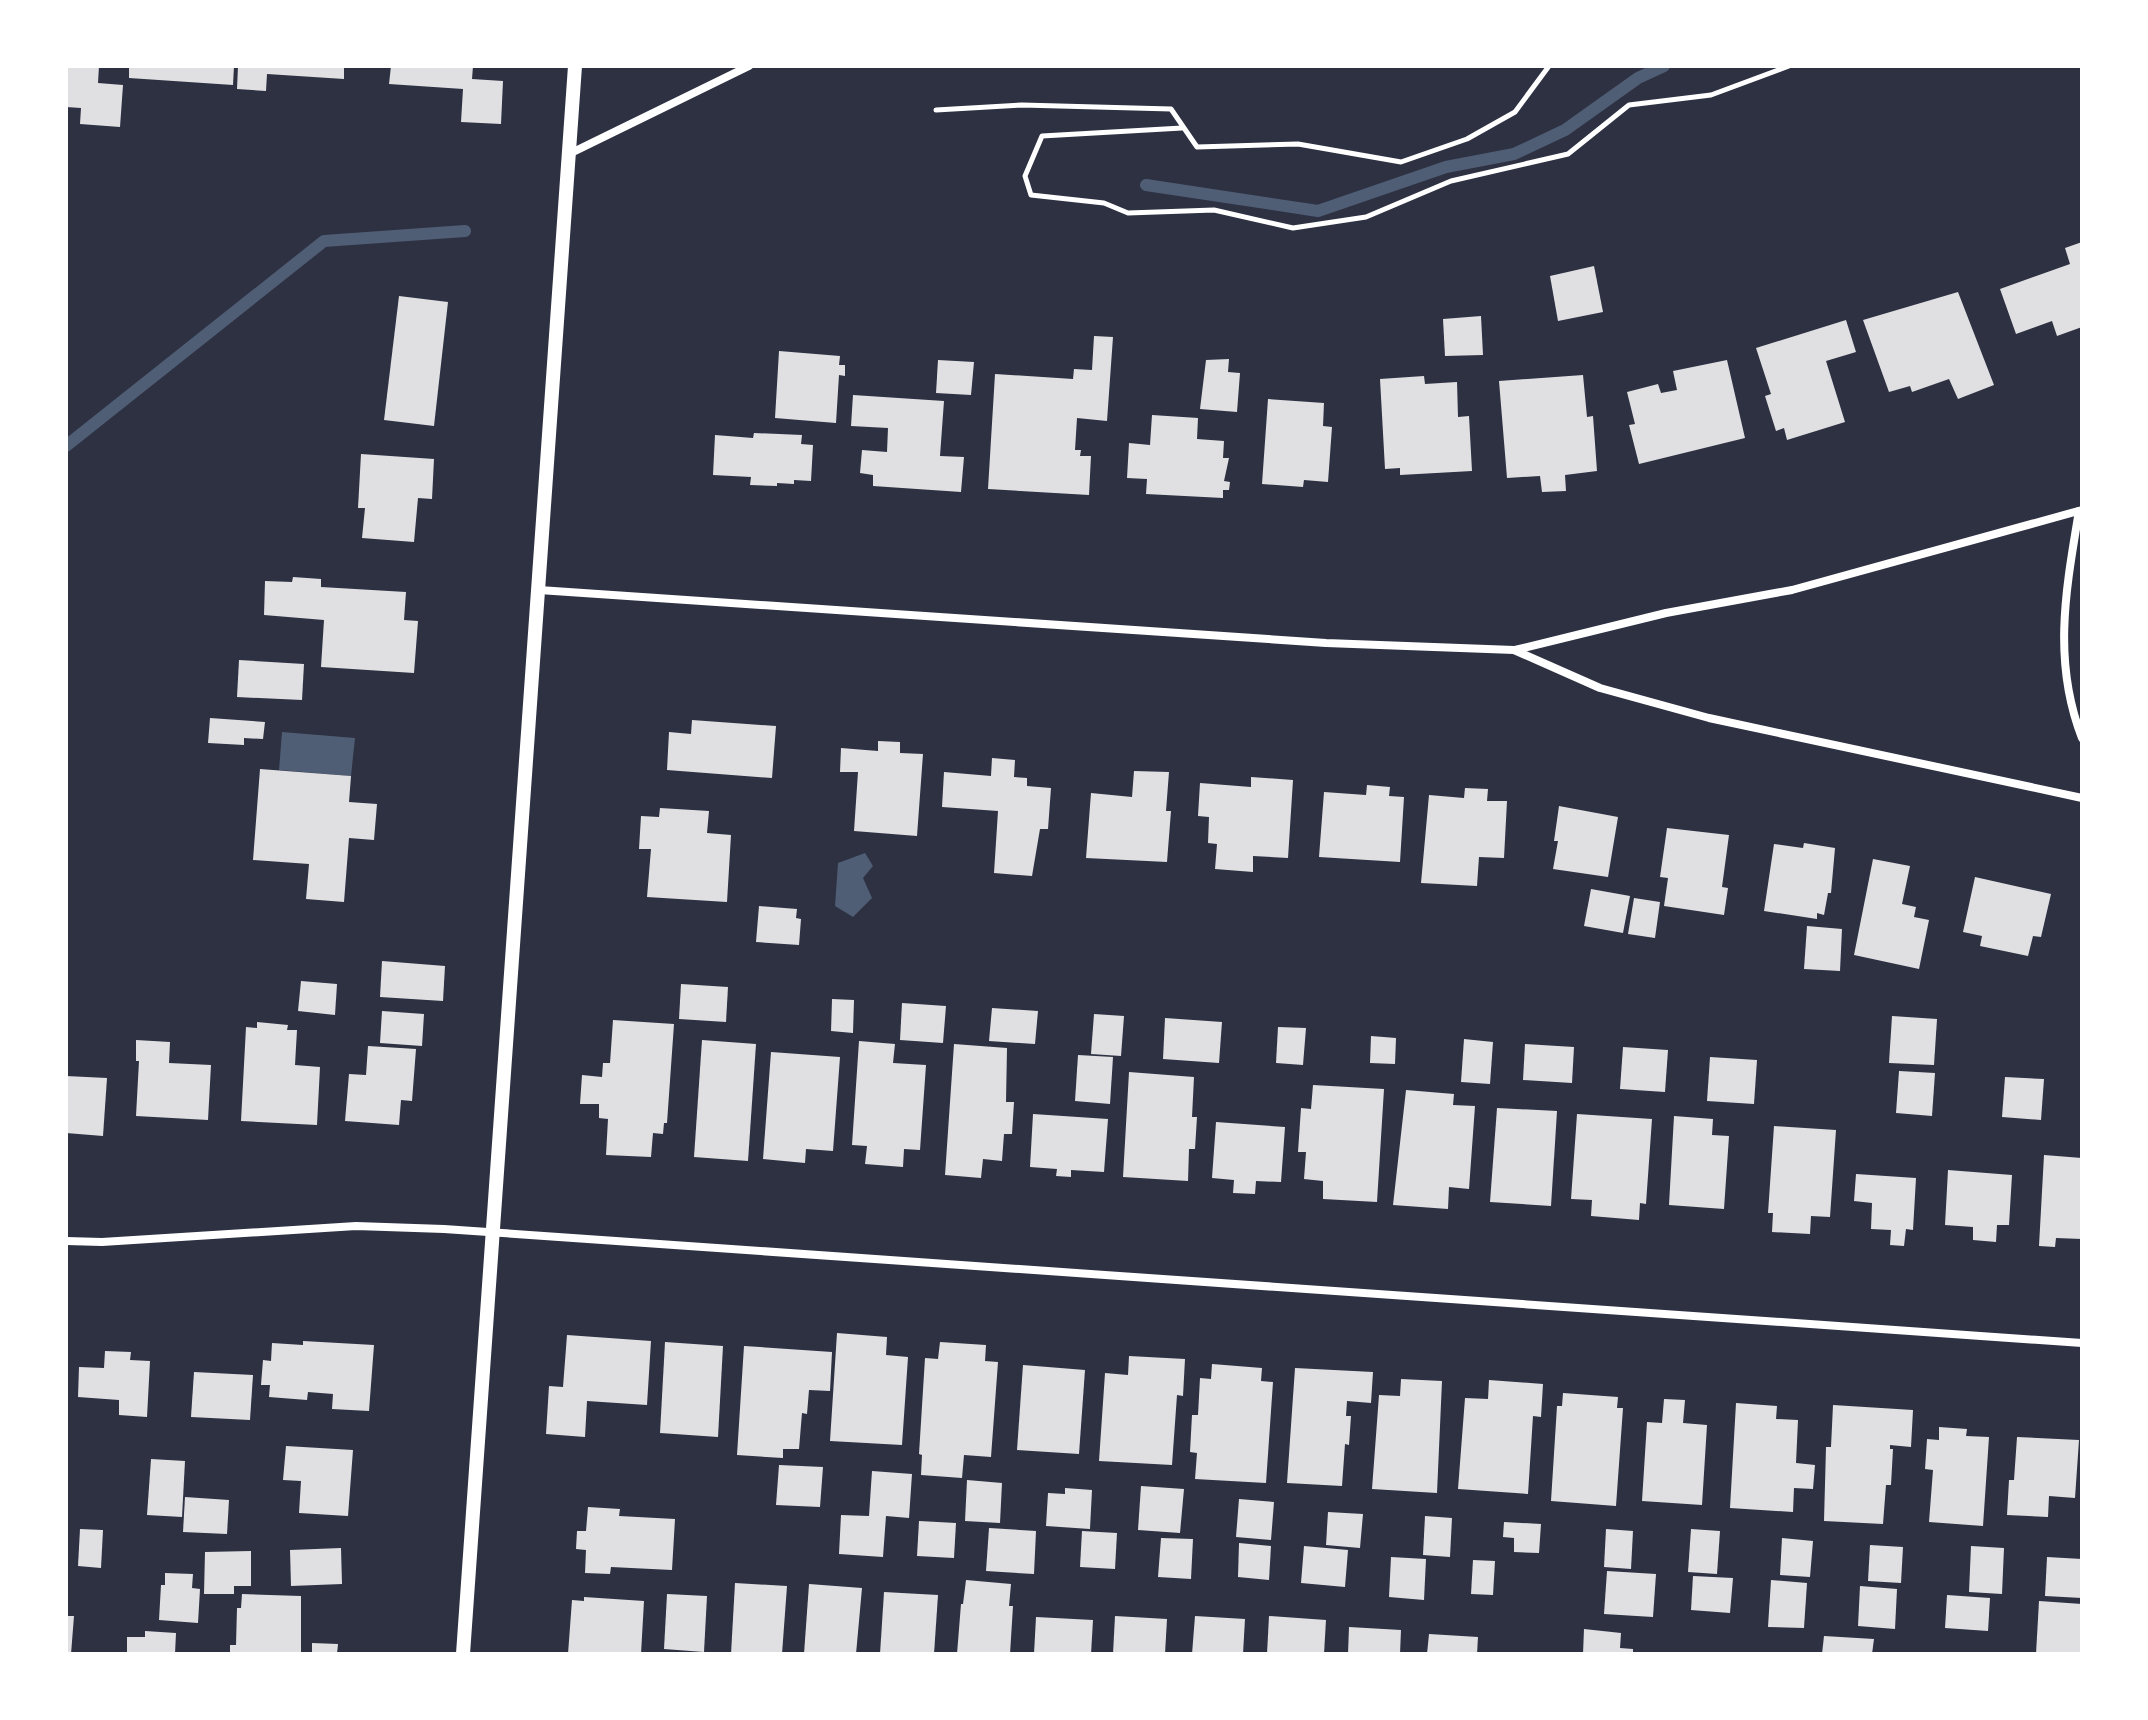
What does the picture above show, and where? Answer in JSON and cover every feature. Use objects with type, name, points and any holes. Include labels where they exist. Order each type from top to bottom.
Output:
[{"type":"street","points":[[463,1654],[575,66]]},
{"type":"street","points":[[569,154],[749,66]]},
{"type":"street","points":[[539,590],[1326,643],[1514,650],[1666,613],[1792,590],[2081,510],[2063,619],[2064,663],[2082,738]]},
{"type":"street","points":[[1514,650],[1600,688],[1709,718],[2082,798]]},
{"type":"street","points":[[66,1241],[102,1242],[356,1226],[494,1232],[2082,1343]]},
{"type":"path","points":[[936,110],[1022,105],[1171,109],[1197,147],[1298,144],[1401,162],[1467,139],[1515,112],[1549,66]]},
{"type":"path","points":[[1182,128],[1042,136],[1025,176],[1031,195],[1104,203],[1128,213],[1214,210],[1293,228],[1366,217],[1451,181],[1568,154],[1629,105],[1711,95],[1789,66]]},
{"type":"water","points":[[282,732],[355,738],[351,776],[279,770]]},
{"type":"water","points":[[865,853],[873,866],[863,878],[872,898],[853,917],[835,906],[838,863]]},
{"type":"building","points":[[66,66],[99,66],[98,83],[123,85],[120,127],[80,124],[81,108],[66,107]]},
{"type":"building","points":[[129,66],[234,66],[233,85],[129,78]]},
{"type":"building","points":[[238,66],[344,66],[344,79],[267,74],[266,91],[237,89]]},
{"type":"building","points":[[391,66],[473,66],[472,79],[503,81],[501,124],[461,122],[463,89],[389,84]]},
{"type":"building","points":[[2082,242],[2082,327],[2057,336],[2052,321],[2016,334],[2000,289],[2070,264],[2065,248]]},
{"type":"building","points":[[1594,266],[1603,312],[1558,321],[1550,276]]},
{"type":"building","points":[[1958,292],[1994,385],[1958,399],[1949,379],[1912,392],[1910,386],[1889,392],[1863,320]]},
{"type":"building","points":[[399,296],[448,302],[434,426],[384,420]]},
{"type":"building","points":[[1481,316],[1483,355],[1445,356],[1443,319]]},
{"type":"building","points":[[1846,320],[1856,352],[1826,361],[1845,422],[1787,440],[1784,428],[1776,431],[1765,396],[1771,394],[1756,348]]},
{"type":"building","points":[[1094,336],[1113,337],[1107,421],[1077,418],[1075,450],[1081,450],[1080,456],[1091,456],[1089,495],[988,489],[995,374],[1073,379],[1074,369],[1092,370]]},
{"type":"building","points":[[779,351],[840,356],[839,365],[845,365],[845,376],[839,375],[836,423],[775,418]]},
{"type":"building","points":[[1229,359],[1228,372],[1240,373],[1237,412],[1200,409],[1206,360]]},
{"type":"building","points":[[938,360],[974,362],[971,395],[936,393]]},
{"type":"building","points":[[1727,360],[1745,438],[1639,464],[1629,425],[1635,424],[1627,392],[1658,384],[1661,393],[1677,390],[1673,371]]},
{"type":"building","points":[[1583,375],[1587,417],[1593,416],[1597,471],[1565,475],[1566,491],[1542,492],[1540,476],[1507,478],[1499,381]]},
{"type":"building","points":[[1424,376],[1425,384],[1457,382],[1458,417],[1469,416],[1472,471],[1400,475],[1400,468],[1385,469],[1380,379]]},
{"type":"building","points":[[853,395],[944,401],[940,456],[964,457],[961,492],[873,486],[873,475],[860,473],[862,450],[887,452],[888,428],[851,426]]},
{"type":"building","points":[[1268,399],[1324,403],[1323,426],[1332,427],[1328,482],[1304,480],[1303,487],[1262,484]]},
{"type":"building","points":[[1152,415],[1198,418],[1197,439],[1224,441],[1223,458],[1229,458],[1224,481],[1230,482],[1229,490],[1223,490],[1223,498],[1146,494],[1147,479],[1127,478],[1129,443],[1150,445]]},
{"type":"building","points":[[754,433],[802,435],[801,444],[813,445],[811,481],[794,480],[794,484],[777,483],[777,486],[750,485],[751,477],[713,475],[715,435],[753,438]]},
{"type":"building","points":[[361,454],[434,459],[432,499],[418,498],[414,542],[362,538],[365,508],[358,508]]},
{"type":"building","points":[[293,577],[321,579],[321,587],[406,592],[404,620],[418,621],[414,673],[321,667],[324,620],[264,615],[265,581],[292,582]]},
{"type":"building","points":[[239,660],[304,664],[302,700],[237,697]]},
{"type":"building","points":[[210,718],[265,722],[263,739],[244,738],[244,745],[208,743]]},
{"type":"building","points":[[692,720],[776,726],[772,778],[667,770],[669,732],[691,734]]},
{"type":"building","points":[[878,741],[900,742],[900,753],[923,754],[917,836],[854,831],[858,772],[840,772],[841,748],[878,751]]},
{"type":"building","points":[[992,758],[1015,760],[1014,777],[1027,778],[1027,786],[1051,788],[1048,829],[1040,829],[1032,876],[994,873],[998,811],[942,807],[944,772],[991,776]]},
{"type":"building","points":[[260,769],[351,776],[349,802],[377,804],[374,840],[349,838],[344,902],[306,899],[309,864],[253,860]]},
{"type":"building","points":[[1134,771],[1169,772],[1166,811],[1171,811],[1167,862],[1086,858],[1091,793],[1132,797]]},
{"type":"building","points":[[1251,777],[1293,780],[1288,858],[1253,856],[1253,872],[1215,869],[1217,844],[1208,843],[1209,817],[1198,816],[1200,783],[1251,787]]},
{"type":"building","points":[[1367,785],[1390,787],[1389,796],[1404,797],[1400,862],[1319,857],[1324,792],[1366,795]]},
{"type":"building","points":[[1465,788],[1488,789],[1487,801],[1507,801],[1504,858],[1479,857],[1477,886],[1421,883],[1429,795],[1464,798]]},
{"type":"building","points":[[1559,806],[1618,817],[1608,877],[1553,869]]},
{"type":"building","points":[[660,808],[709,811],[707,833],[731,835],[727,902],[647,897],[651,849],[639,849],[641,816],[659,817]]},
{"type":"building","points":[[1667,828],[1729,835],[1722,887],[1728,888],[1724,915],[1664,906],[1668,878],[1660,877]]},
{"type":"building","points":[[1804,843],[1835,848],[1831,893],[1828,893],[1824,915],[1817,913],[1817,919],[1764,911],[1774,844],[1803,848]]},
{"type":"building","points":[[1873,859],[1910,866],[1902,904],[1916,907],[1914,917],[1929,920],[1919,969],[1854,955]]},
{"type":"building","points":[[1975,877],[2051,894],[2041,937],[2033,936],[2028,956],[1980,946],[1982,936],[1963,932]]},
{"type":"building","points":[[1591,889],[1630,896],[1623,933],[1584,926]]},
{"type":"building","points":[[1634,898],[1660,902],[1655,938],[1628,934]]},
{"type":"building","points":[[759,906],[797,909],[796,918],[801,919],[799,945],[756,942]]},
{"type":"building","points":[[1807,926],[1842,929],[1840,971],[1804,969]]},
{"type":"building","points":[[382,961],[445,966],[443,1001],[380,997]]},
{"type":"building","points":[[301,981],[337,984],[335,1015],[298,1011]]},
{"type":"building","points":[[681,984],[728,987],[726,1022],[679,1019]]},
{"type":"building","points":[[832,999],[854,1000],[853,1033],[831,1031]]},
{"type":"building","points":[[902,1003],[946,1006],[943,1043],[900,1040]]},
{"type":"building","points":[[992,1008],[1038,1011],[1035,1044],[989,1041]]},
{"type":"building","points":[[382,1011],[424,1014],[422,1046],[380,1043]]},
{"type":"building","points":[[1094,1014],[1124,1016],[1121,1056],[1091,1054]]},
{"type":"building","points":[[1892,1016],[1937,1019],[1934,1065],[1889,1063]]},
{"type":"building","points":[[1165,1018],[1222,1022],[1219,1063],[1163,1059]]},
{"type":"building","points":[[613,1020],[674,1024],[667,1123],[664,1123],[663,1134],[653,1133],[651,1157],[606,1155],[608,1119],[599,1118],[599,1104],[580,1104],[582,1075],[602,1077],[603,1063],[610,1063]]},
{"type":"building","points":[[257,1022],[288,1025],[287,1030],[297,1030],[295,1065],[320,1067],[317,1125],[241,1121],[246,1027],[257,1028]]},
{"type":"building","points":[[1278,1027],[1306,1028],[1303,1065],[1276,1063]]},
{"type":"building","points":[[1371,1036],[1396,1038],[1395,1064],[1370,1063]]},
{"type":"building","points":[[1464,1039],[1493,1042],[1490,1084],[1461,1082]]},
{"type":"building","points":[[136,1040],[170,1042],[169,1063],[211,1065],[208,1120],[136,1116],[139,1061],[136,1061]]},
{"type":"building","points":[[702,1040],[756,1044],[748,1161],[694,1157]]},
{"type":"building","points":[[859,1041],[895,1044],[893,1063],[926,1065],[920,1150],[904,1149],[903,1167],[865,1164],[867,1146],[852,1145]]},
{"type":"building","points":[[954,1044],[1007,1048],[1006,1102],[1014,1102],[1012,1134],[1004,1134],[1002,1161],[983,1159],[981,1178],[945,1175]]},
{"type":"building","points":[[1525,1044],[1574,1047],[1572,1083],[1523,1080]]},
{"type":"building","points":[[368,1046],[416,1049],[412,1101],[401,1100],[399,1125],[345,1121],[349,1074],[366,1075]]},
{"type":"building","points":[[1623,1047],[1668,1050],[1665,1092],[1620,1089]]},
{"type":"building","points":[[771,1052],[840,1057],[833,1151],[806,1149],[805,1163],[763,1159]]},
{"type":"building","points":[[1078,1055],[1113,1057],[1110,1104],[1075,1101]]},
{"type":"building","points":[[1710,1057],[1757,1060],[1754,1104],[1707,1101]]},
{"type":"building","points":[[1899,1071],[1935,1073],[1932,1116],[1896,1113]]},
{"type":"building","points":[[1129,1072],[1194,1077],[1192,1117],[1197,1117],[1195,1149],[1189,1149],[1188,1181],[1123,1177]]},
{"type":"building","points":[[66,1076],[107,1078],[103,1136],[66,1133]]},
{"type":"building","points":[[2005,1077],[2044,1079],[2041,1120],[2002,1117]]},
{"type":"building","points":[[1313,1085],[1384,1089],[1377,1202],[1323,1199],[1323,1181],[1304,1179],[1306,1152],[1298,1152],[1301,1108],[1311,1109]]},
{"type":"building","points":[[1406,1090],[1454,1094],[1453,1105],[1475,1106],[1469,1189],[1449,1187],[1448,1209],[1393,1205]]},
{"type":"building","points":[[1497,1108],[1557,1111],[1551,1206],[1490,1202]]},
{"type":"building","points":[[1033,1114],[1108,1119],[1104,1172],[1071,1170],[1071,1177],[1056,1176],[1057,1169],[1030,1167]]},
{"type":"building","points":[[1577,1114],[1652,1119],[1646,1204],[1640,1203],[1639,1220],[1591,1216],[1592,1200],[1571,1199]]},
{"type":"building","points":[[1674,1116],[1713,1119],[1712,1135],[1729,1136],[1724,1209],[1669,1205]]},
{"type":"building","points":[[1216,1122],[1285,1127],[1281,1182],[1256,1181],[1255,1194],[1233,1193],[1234,1180],[1212,1178]]},
{"type":"building","points":[[1774,1126],[1836,1130],[1830,1217],[1811,1216],[1810,1234],[1772,1232],[1773,1213],[1768,1213]]},
{"type":"building","points":[[2044,1155],[2082,1158],[2082,1239],[2056,1238],[2055,1247],[2039,1246]]},
{"type":"building","points":[[1948,1170],[2012,1175],[2009,1225],[1997,1225],[1996,1242],[1973,1240],[1973,1227],[1945,1225]]},
{"type":"building","points":[[1856,1174],[1916,1178],[1913,1230],[1906,1229],[1904,1246],[1890,1245],[1891,1230],[1871,1229],[1872,1203],[1854,1201]]},
{"type":"building","points":[[837,1333],[887,1337],[886,1355],[908,1357],[902,1445],[830,1441]]},
{"type":"building","points":[[567,1335],[651,1341],[647,1405],[587,1401],[585,1437],[546,1434],[549,1386],[563,1387]]},
{"type":"building","points":[[303,1341],[374,1345],[369,1411],[332,1409],[333,1394],[308,1392],[307,1400],[269,1397],[270,1385],[261,1385],[263,1360],[271,1361],[272,1343],[303,1345]]},
{"type":"building","points":[[665,1342],[723,1346],[718,1437],[660,1433]]},
{"type":"building","points":[[940,1342],[986,1345],[985,1361],[998,1362],[991,1457],[964,1455],[962,1478],[921,1475],[922,1455],[919,1454],[925,1358],[938,1359]]},
{"type":"building","points":[[744,1346],[832,1352],[830,1391],[809,1390],[807,1414],[802,1413],[799,1449],[783,1449],[783,1458],[737,1455]]},
{"type":"building","points":[[105,1351],[131,1352],[130,1360],[150,1361],[147,1417],[119,1415],[119,1400],[78,1397],[79,1367],[104,1368]]},
{"type":"building","points":[[1129,1356],[1185,1359],[1183,1396],[1177,1395],[1172,1465],[1099,1461],[1105,1373],[1128,1375]]},
{"type":"building","points":[[1212,1364],[1262,1368],[1261,1381],[1273,1382],[1266,1483],[1195,1479],[1197,1453],[1190,1452],[1192,1415],[1198,1415],[1200,1378],[1211,1379]]},
{"type":"building","points":[[1023,1365],[1085,1370],[1079,1454],[1017,1450]]},
{"type":"building","points":[[1295,1368],[1373,1372],[1371,1403],[1347,1401],[1346,1416],[1351,1416],[1342,1486],[1287,1483]]},
{"type":"building","points":[[194,1372],[253,1375],[250,1420],[191,1417]]},
{"type":"building","points":[[1401,1379],[1442,1381],[1437,1493],[1372,1489],[1379,1395],[1400,1396]]},
{"type":"building","points":[[1489,1380],[1543,1384],[1541,1417],[1533,1416],[1528,1494],[1458,1489],[1465,1398],[1488,1399]]},
{"type":"building","points":[[1563,1393],[1618,1397],[1617,1408],[1623,1408],[1616,1506],[1551,1501],[1557,1406],[1562,1406]]},
{"type":"building","points":[[1664,1399],[1685,1400],[1683,1423],[1707,1425],[1702,1505],[1642,1501],[1647,1422],[1662,1423]]},
{"type":"building","points":[[1736,1403],[1777,1406],[1776,1419],[1798,1420],[1796,1463],[1815,1465],[1813,1489],[1794,1488],[1793,1512],[1730,1508]]},
{"type":"building","points":[[1833,1405],[1913,1410],[1911,1447],[1890,1445],[1893,1449],[1891,1485],[1886,1485],[1883,1524],[1824,1521],[1826,1447],[1831,1447]]},
{"type":"building","points":[[1939,1427],[1967,1429],[1966,1436],[1989,1437],[1983,1526],[1929,1522],[1933,1470],[1925,1469],[1927,1439],[1939,1440]]},
{"type":"building","points":[[2017,1437],[2079,1440],[2075,1498],[2049,1496],[2048,1517],[2007,1515],[2009,1480],[2014,1480]]},
{"type":"building","points":[[286,1446],[353,1450],[348,1516],[299,1513],[301,1481],[283,1480]]},
{"type":"building","points":[[151,1459],[185,1461],[182,1517],[147,1515]]},
{"type":"building","points":[[779,1465],[823,1467],[820,1507],[776,1505]]},
{"type":"building","points":[[872,1471],[912,1474],[909,1518],[886,1516],[883,1557],[839,1554],[841,1515],[869,1516]]},
{"type":"building","points":[[967,1480],[1002,1483],[1000,1523],[965,1521]]},
{"type":"building","points":[[1141,1486],[1184,1489],[1180,1533],[1138,1530]]},
{"type":"building","points":[[1065,1488],[1092,1490],[1090,1529],[1046,1526],[1048,1493],[1065,1494]]},
{"type":"building","points":[[185,1497],[229,1500],[227,1534],[183,1532]]},
{"type":"building","points":[[1239,1499],[1274,1502],[1271,1540],[1236,1537]]},
{"type":"building","points":[[588,1507],[620,1509],[619,1516],[675,1519],[672,1570],[611,1567],[610,1574],[585,1573],[586,1550],[576,1549],[577,1531],[586,1531]]},
{"type":"building","points":[[1328,1512],[1363,1514],[1360,1548],[1326,1545]]},
{"type":"building","points":[[1425,1516],[1452,1518],[1450,1557],[1423,1555]]},
{"type":"building","points":[[919,1521],[956,1523],[954,1558],[917,1556]]},
{"type":"building","points":[[1504,1522],[1541,1524],[1539,1553],[1514,1552],[1514,1538],[1503,1537]]},
{"type":"building","points":[[989,1528],[1036,1531],[1034,1574],[986,1571]]},
{"type":"building","points":[[80,1529],[103,1530],[101,1568],[78,1566]]},
{"type":"building","points":[[1606,1529],[1633,1531],[1631,1569],[1604,1567]]},
{"type":"building","points":[[1691,1529],[1720,1531],[1717,1574],[1688,1572]]},
{"type":"building","points":[[1082,1531],[1117,1533],[1115,1569],[1080,1567]]},
{"type":"building","points":[[1161,1538],[1193,1539],[1191,1579],[1158,1577]]},
{"type":"building","points":[[1782,1538],[1813,1541],[1810,1577],[1780,1575]]},
{"type":"building","points":[[1239,1543],[1271,1546],[1269,1580],[1238,1577]]},
{"type":"building","points":[[1870,1545],[1903,1547],[1901,1583],[1868,1581]]},
{"type":"building","points":[[1304,1546],[1348,1550],[1345,1587],[1301,1583]]},
{"type":"building","points":[[1971,1546],[2004,1548],[2002,1594],[1969,1592]]},
{"type":"building","points":[[341,1548],[342,1584],[291,1586],[290,1550]]},
{"type":"building","points":[[251,1551],[251,1586],[234,1586],[234,1594],[204,1594],[205,1552]]},
{"type":"building","points":[[1391,1557],[1426,1559],[1424,1600],[1389,1597]]},
{"type":"building","points":[[2047,1557],[2082,1559],[2082,1598],[2045,1596]]},
{"type":"building","points":[[1473,1560],[1495,1561],[1493,1595],[1471,1594]]},
{"type":"building","points":[[1607,1571],[1656,1574],[1653,1617],[1604,1614]]},
{"type":"building","points":[[165,1573],[193,1574],[192,1588],[200,1589],[198,1623],[159,1620],[161,1585],[165,1585]]},
{"type":"building","points":[[1693,1576],[1733,1578],[1730,1613],[1691,1610]]},
{"type":"building","points":[[966,1580],[1011,1584],[1010,1654],[957,1654]]},
{"type":"building","points":[[1771,1580],[1807,1583],[1804,1628],[1768,1627]]},
{"type":"building","points":[[735,1583],[787,1586],[782,1654],[731,1654]]},
{"type":"building","points":[[809,1584],[862,1588],[856,1654],[804,1654]]},
{"type":"building","points":[[1860,1586],[1897,1589],[1895,1629],[1858,1626]]},
{"type":"building","points":[[884,1592],[938,1595],[934,1654],[880,1654]]},
{"type":"building","points":[[242,1594],[301,1596],[301,1654],[230,1654],[230,1645],[236,1645],[237,1608],[241,1608]]},
{"type":"building","points":[[667,1594],[707,1596],[704,1652],[664,1649]]},
{"type":"building","points":[[1947,1595],[1990,1598],[1988,1631],[1945,1628]]},
{"type":"building","points":[[584,1597],[644,1601],[641,1654],[568,1654],[572,1600],[584,1601]]},
{"type":"building","points":[[2039,1601],[2082,1604],[2080,1654],[2036,1654]]},
{"type":"building","points":[[66,1616],[74,1616],[71,1654],[66,1654]]},
{"type":"building","points":[[1115,1616],[1167,1619],[1165,1654],[1113,1654]]},
{"type":"building","points":[[1195,1616],[1245,1619],[1243,1654],[1192,1654]]},
{"type":"building","points":[[1269,1616],[1326,1620],[1324,1654],[1267,1654]]},
{"type":"building","points":[[1036,1617],[1093,1620],[1091,1654],[1034,1654]]},
{"type":"building","points":[[1349,1627],[1401,1630],[1400,1654],[1348,1654]]},
{"type":"building","points":[[1584,1629],[1621,1633],[1620,1648],[1633,1649],[1633,1654],[1583,1654]]},
{"type":"building","points":[[145,1631],[176,1633],[175,1654],[127,1654],[127,1637],[145,1637]]},
{"type":"building","points":[[1429,1634],[1478,1637],[1477,1654],[1427,1654]]},
{"type":"building","points":[[1824,1636],[1874,1639],[1872,1654],[1822,1654]]},
{"type":"building","points":[[312,1643],[338,1644],[337,1654],[312,1654]]},
{"type":"waterway","points":[[1146,185],[1318,211],[1446,167],[1514,154],[1565,130],[1638,78],[1664,66]]},
{"type":"waterway","points":[[66,446],[324,241],[465,231]]}]
